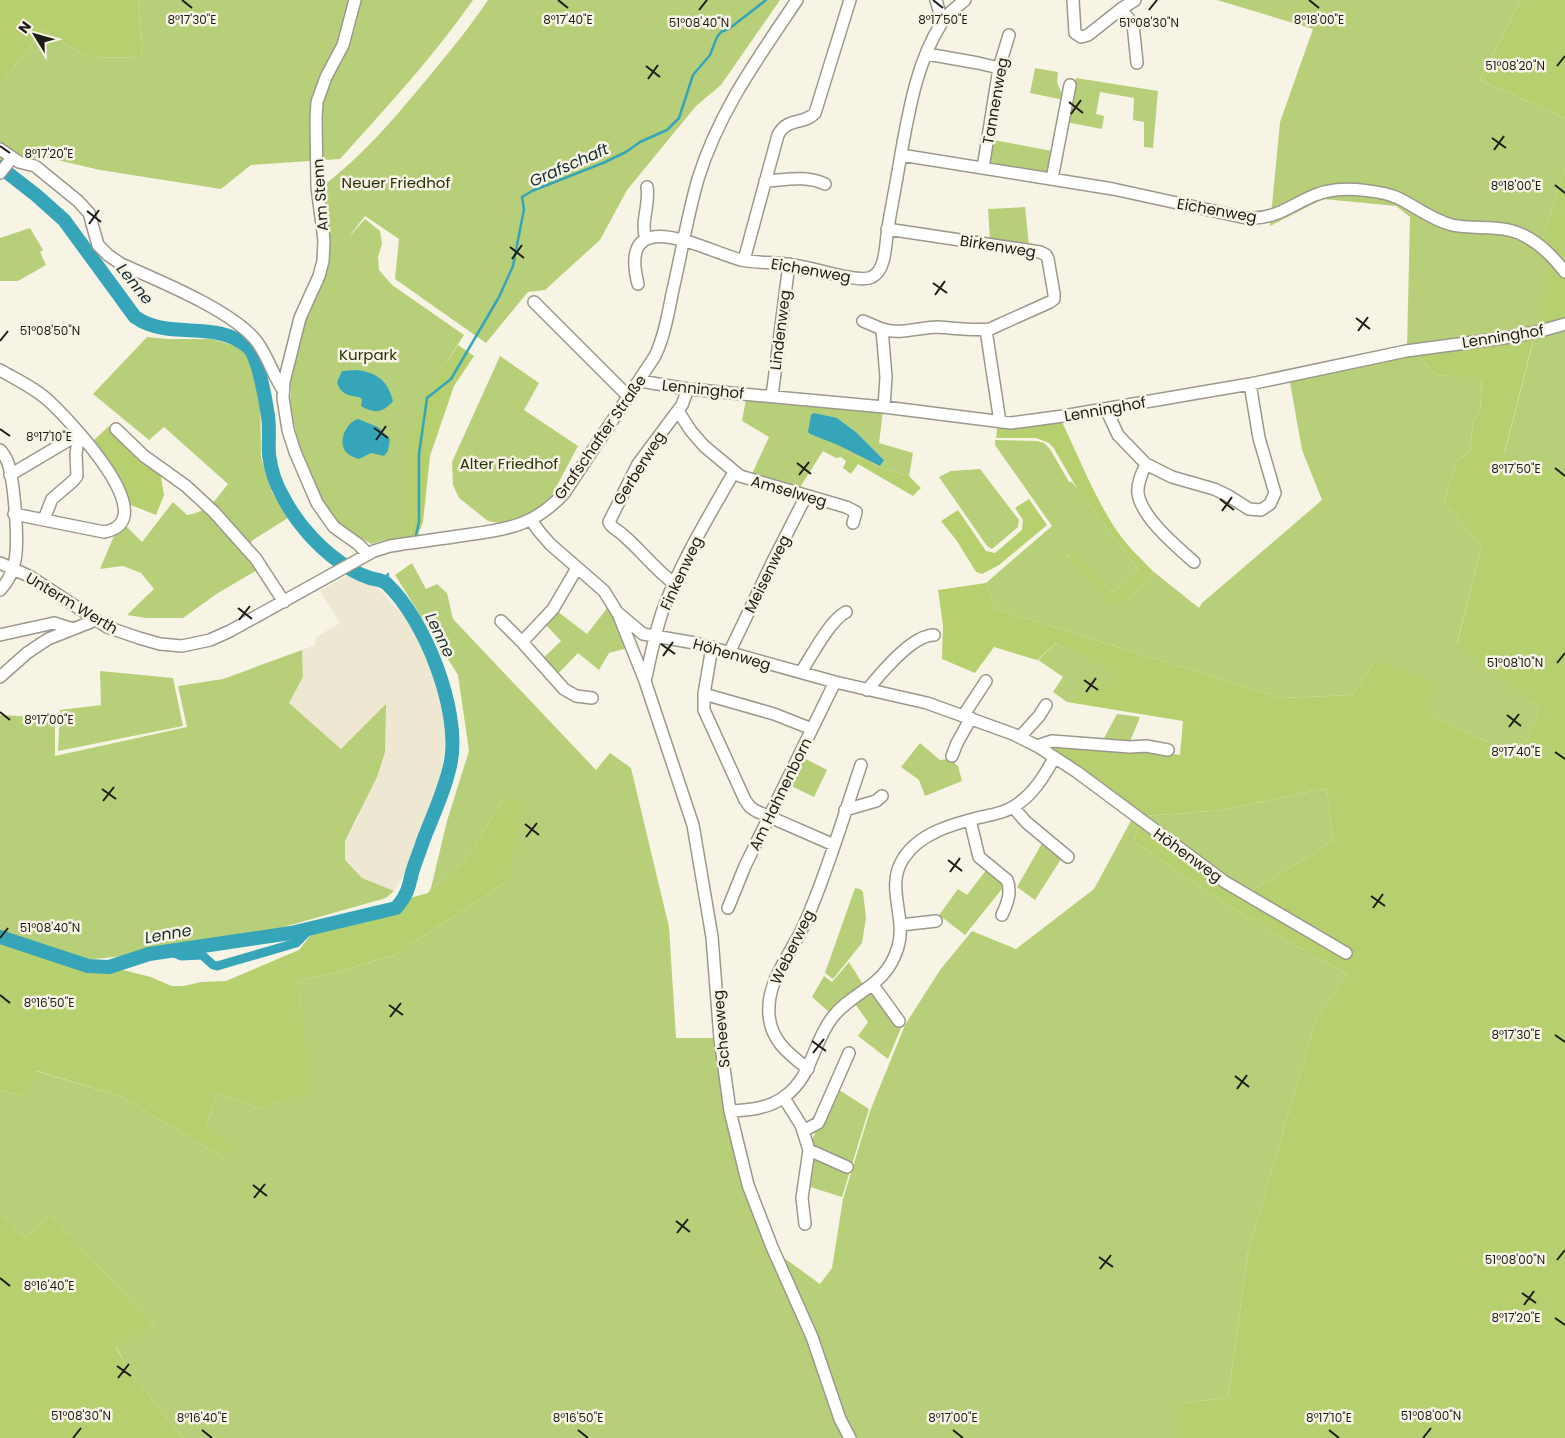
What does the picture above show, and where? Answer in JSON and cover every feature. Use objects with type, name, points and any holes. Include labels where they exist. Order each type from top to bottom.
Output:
[{"type":"street","name":"Am Stenn","points":[[355,0],[343,45],[326,77],[317,102],[318,187],[324,240],[323,261],[319,276],[300,318],[283,390],[283,404],[288,430],[298,461],[317,503],[334,527],[358,544],[364,555]]},
{"type":"street","name":"Grafschafter Straße","points":[[324,578],[364,555],[381,548],[500,531],[531,520],[547,510],[565,492],[615,415],[640,382],[655,356],[662,339],[699,178],[723,116],[746,76],[797,0]]},
{"type":"street","points":[[744,260],[778,135],[787,124],[811,117],[815,113],[850,0]]},
{"type":"street","points":[[936,0],[942,21]]},
{"type":"street","points":[[901,155],[910,107],[927,54],[942,21],[965,0]]},
{"type":"street","points":[[1073,0],[1075,29],[1078,36],[1088,35],[1121,8],[1135,0]]},
{"type":"street","points":[[1121,8],[1133,24],[1137,63]]},
{"type":"street","name":"Tannenweg","points":[[984,168],[999,68],[1009,35]]},
{"type":"street","points":[[927,54],[999,68]]},
{"type":"street","points":[[1052,179],[1070,85]]},
{"type":"street","points":[[0,148],[6,165]]},
{"type":"street","name":"Eichenweg","points":[[684,240],[744,260],[788,264],[847,277],[866,279],[872,277],[882,262],[901,155],[1113,189],[1253,219],[1273,216],[1311,197],[1331,190],[1383,193],[1398,198],[1443,222],[1457,226],[1510,230],[1522,234],[1544,248],[1565,272]]},
{"type":"street","name":"Am Stenn","points":[[6,165],[19,162],[36,166],[82,204],[91,218],[98,245],[121,264],[211,308],[240,326],[257,342],[283,390]]},
{"type":"street","points":[[765,181],[806,178],[825,184]]},
{"type":"street","points":[[646,239],[643,229],[648,204],[647,187]]},
{"type":"street","name":"Birkenweg","points":[[887,229],[1037,251],[1046,255],[1054,294],[1053,300],[986,330]]},
{"type":"street","points":[[638,284],[634,261],[637,250],[646,239],[659,236],[684,240]]},
{"type":"street","name":"Lindenweg","points":[[772,396],[788,264]]},
{"type":"street","points":[[534,302],[629,398]]},
{"type":"street","points":[[863,321],[882,329],[904,330],[936,327],[986,330],[1000,422]]},
{"type":"street","name":"Lenninghof","points":[[640,382],[688,389],[884,407],[1000,422],[1022,422],[1250,384],[1406,351],[1510,337],[1565,324]]},
{"type":"street","points":[[882,329],[886,377],[884,407]]},
{"type":"street","points":[[0,370],[46,399],[79,434],[102,460],[122,498],[124,510],[122,521],[114,528],[104,532],[14,514]]},
{"type":"street","points":[[1106,409],[1118,435],[1146,464],[1172,477],[1227,494],[1249,509],[1261,510],[1270,504],[1275,493],[1259,438],[1250,384]]},
{"type":"street","name":"Gerberweg","points":[[674,584],[631,542],[610,526],[609,522],[638,464],[684,402],[688,389]]},
{"type":"street","name":"Amselweg","points":[[678,411],[696,438],[734,472],[744,478],[856,512],[853,523]]},
{"type":"street","points":[[116,429],[144,456],[186,486],[214,512],[256,560],[284,602]]},
{"type":"street","points":[[10,475],[79,434]]},
{"type":"street","points":[[44,519],[52,499],[77,476],[76,454],[79,434]]},
{"type":"street","points":[[0,590],[7,582],[13,568],[16,551],[8,462],[1,455]]},
{"type":"street","points":[[1146,464],[1138,486],[1138,494],[1142,503],[1156,525],[1194,562]]},
{"type":"street","name":"Finkenweg","points":[[645,681],[655,636],[674,584],[702,528],[734,472]]},
{"type":"street","name":"Meisenweg","points":[[729,652],[806,496]]},
{"type":"street","name":"Höhenweg","points":[[531,520],[544,538],[604,591],[618,612],[639,631],[729,652],[762,663],[927,704],[1020,737],[1077,772],[1225,882],[1346,952]]},
{"type":"street","name":"Unterm Werth","points":[[0,563],[31,577],[112,629],[160,644],[182,646],[210,640],[230,632],[324,578]]},
{"type":"street","points":[[522,642],[553,609],[578,568]]},
{"type":"street","name":"Scheeweg","points":[[618,612],[645,681],[682,791],[696,842],[712,937],[720,1039],[730,1111],[748,1185],[772,1247],[812,1337],[840,1419],[850,1438]]},
{"type":"street","points":[[801,672],[840,615],[846,612]]},
{"type":"street","points":[[0,677],[33,648],[48,638],[96,620]]},
{"type":"street","points":[[501,621],[564,689],[576,696],[592,698]]},
{"type":"street","points":[[0,635],[54,623],[73,629]]},
{"type":"street","points":[[867,690],[901,654],[920,638],[934,635]]},
{"type":"street","points":[[712,648],[704,694],[705,716],[745,800],[750,807],[834,845]]},
{"type":"street","points":[[952,756],[967,717],[986,681]]},
{"type":"street","name":"Am Hahnenborn","points":[[728,908],[743,870],[835,682]]},
{"type":"street","points":[[704,694],[774,714],[812,729]]},
{"type":"street","points":[[1020,737],[1039,716],[1046,705]]},
{"type":"street","points":[[1037,746],[1052,741],[1130,747],[1146,746],[1168,750]]},
{"type":"street","points":[[730,1111],[747,1110],[770,1105],[784,1098],[800,1083],[808,1069],[823,1032],[832,1017],[873,985],[889,966],[898,945],[900,926],[894,889],[896,875],[901,861],[916,844],[944,828],[1013,807],[1035,787],[1054,758]]},
{"type":"street","name":"Weberweg","points":[[808,1069],[781,1046],[777,1040],[769,1017],[769,996],[772,983],[799,935],[812,906],[861,765]]},
{"type":"street","points":[[846,810],[876,802],[882,796]]},
{"type":"street","points":[[1013,807],[1026,822],[1068,857]]},
{"type":"street","points":[[970,820],[978,856],[1007,880],[1009,885],[1008,902],[1002,915]]},
{"type":"street","points":[[900,926],[936,921]]},
{"type":"street","points":[[873,985],[899,1021]]},
{"type":"street","points":[[803,1131],[818,1123],[849,1053]]},
{"type":"street","points":[[784,1098],[803,1131],[809,1150],[802,1198],[805,1224]]},
{"type":"street","points":[[809,1150],[847,1167]]},
{"type":"shaded area","points":[[355,571],[382,592],[410,623],[430,650],[441,686],[446,732],[442,768],[431,807],[410,866],[394,891],[362,878],[344,860],[345,841],[358,818],[386,705],[341,749],[289,703],[303,677],[302,650],[315,645],[316,637],[340,623],[320,591]]},
{"type":"green space","points":[[0,0],[138,0],[142,57],[89,58],[44,30],[0,84]]},
{"type":"green space","points":[[138,0],[473,0],[426,61],[340,159],[251,165],[221,189],[100,170],[40,156],[0,170],[0,84],[44,30],[89,58],[142,57]]},
{"type":"green space","points":[[488,0],[780,0],[721,85],[696,106],[627,190],[600,240],[545,290],[528,292],[486,343],[395,279],[399,239],[365,216],[348,238],[365,219],[380,231],[382,244],[378,257],[379,270],[392,285],[464,335],[426,394],[410,475],[412,537],[385,540],[371,544],[343,527],[332,516],[314,484],[298,441],[290,406],[292,365],[326,248],[323,186],[363,151],[388,125],[456,43]]},
{"type":"green space","points":[[1217,0],[1521,0],[1480,80],[1565,118],[1565,168],[1542,242],[1552,250],[1565,319],[1565,477],[1560,473],[1504,455],[1535,334],[1407,348],[1410,217],[1396,206],[1323,199],[1270,226],[1280,122],[1313,29]]},
{"type":"green space","points":[[1521,0],[1565,0],[1565,118],[1480,80]]},
{"type":"green space","points":[[1035,68],[1058,72],[1057,82],[1064,100],[1030,93]]},
{"type":"green space","points":[[1076,78],[1158,91],[1153,148],[1144,147],[1144,122],[1133,120],[1134,98],[1100,92],[1096,114],[1104,116],[1102,129],[1066,122]]},
{"type":"green space","points":[[994,140],[1052,151],[1048,175],[989,163]]},
{"type":"green space","points":[[1565,168],[1565,319],[1537,330],[1552,250],[1542,242]]},
{"type":"green space","points":[[1025,207],[1029,245],[990,240],[988,209]]},
{"type":"green space","points":[[30,228],[43,250],[40,252],[46,265],[18,281],[0,281],[0,238]]},
{"type":"green space","points":[[1535,333],[1504,454],[1560,473],[1565,477],[1565,1438],[1180,1438],[1180,1403],[1228,1398],[1248,1252],[1316,1019],[1347,974],[1280,937],[1221,901],[1135,842],[1138,822],[1246,894],[1333,841],[1327,788],[1222,810],[1133,817],[1048,748],[1094,743],[1180,755],[1183,721],[1067,702],[1119,675],[1056,643],[1037,660],[994,647],[975,673],[942,659],[943,626],[938,590],[986,583],[996,609],[1282,698],[1352,695],[1376,660],[1435,682],[1429,714],[1503,749],[1527,741],[1540,708],[1457,644],[1482,546],[1444,503],[1456,462],[1470,451],[1473,423],[1480,410],[1482,379],[1437,375],[1416,354]]},
{"type":"green space","points":[[147,337],[212,339],[245,350],[260,385],[261,457],[272,492],[288,518],[253,540],[246,547],[259,569],[218,593],[183,618],[146,618],[127,615],[154,589],[141,573],[123,566],[100,569],[113,538],[123,523],[142,542],[173,502],[187,515],[195,513],[207,508],[228,484],[164,427],[149,440],[93,394]]},
{"type":"green space","points":[[458,345],[474,356],[454,386],[430,456],[423,522],[418,535],[412,537],[409,482],[414,427],[426,393]]},
{"type":"green space","points":[[1416,354],[1437,375],[1482,378],[1480,410],[1473,423],[1470,451],[1456,462],[1444,503],[1482,546],[1457,643],[1540,708],[1527,741],[1503,749],[1429,714],[1376,660],[1352,695],[1282,698],[996,609],[986,583],[1052,526],[995,445],[995,440],[1037,441],[1044,443],[1050,449],[1069,482],[1072,482],[1138,569],[1113,592],[1072,552],[1067,556],[1110,603],[1124,603],[1154,572],[1199,608],[1202,603],[1322,500],[1302,450],[1289,377]]},
{"type":"green space","name":"Alter Friedhof","points":[[500,356],[539,383],[524,410],[578,446],[552,495],[546,502],[524,517],[499,523],[488,521],[459,498],[453,485],[452,462]]},
{"type":"green space","points":[[746,399],[883,411],[879,443],[913,453],[909,476],[885,469],[845,451],[841,457],[836,458],[823,451],[799,489],[751,476],[769,437],[742,421]],"holes":[[[837,418],[856,432],[884,460],[810,434]]]},
{"type":"green space","points":[[1059,421],[1063,424],[1093,488],[1117,532],[1154,572],[1124,603],[1110,603],[1067,557],[1072,551],[1113,592],[1138,569],[1078,490],[1053,447],[1049,443],[1036,438],[996,438],[998,423]]},
{"type":"green space","points":[[109,426],[132,451],[160,471],[164,495],[156,515],[126,503],[120,486],[93,441]]},
{"type":"green space","points":[[845,451],[885,469],[909,476],[921,488],[913,496],[858,464],[851,474],[843,468],[846,461],[841,457]]},
{"type":"green space","points":[[980,469],[1019,520],[1018,527],[992,549],[987,546],[939,477],[951,471]]},
{"type":"green space","points":[[1029,499],[1047,525],[999,565],[982,574],[976,572],[957,541],[941,521],[958,510],[986,551],[995,553],[1022,530],[1023,520],[1015,508]]},
{"type":"green space","points":[[412,563],[426,589],[437,584],[447,593],[453,619],[596,770],[610,753],[631,768],[669,927],[676,1038],[716,1038],[727,1111],[776,1252],[820,1284],[832,1268],[843,1199],[870,1111],[905,1025],[940,970],[972,931],[1016,949],[1094,889],[1133,817],[1222,810],[1327,788],[1333,841],[1246,894],[1138,822],[1135,842],[1221,901],[1280,937],[1347,974],[1316,1019],[1248,1252],[1228,1398],[1180,1403],[1180,1438],[183,1438],[129,1371],[116,1346],[155,1326],[49,1214],[25,1238],[0,1212],[0,1090],[25,1097],[36,1071],[120,1096],[225,1158],[234,1148],[207,1124],[217,1093],[259,1109],[311,1092],[297,981],[334,973],[394,955],[508,881],[504,798],[466,859],[428,893],[431,888],[447,821],[469,751],[458,675],[395,575]]},
{"type":"green space","points":[[608,607],[614,611],[628,648],[609,653],[599,670],[578,653],[556,676],[541,660],[561,641],[545,624],[557,611],[587,634]]},
{"type":"green space","points":[[1056,643],[1120,675],[1067,702],[1053,692],[1063,677],[1038,660]]},
{"type":"green space","points":[[302,650],[303,677],[289,703],[341,749],[386,704],[385,752],[377,777],[345,841],[345,860],[362,878],[394,891],[386,898],[210,948],[83,960],[0,934],[0,715],[55,718],[55,756],[187,727],[178,686],[223,679]]},
{"type":"green space","points":[[100,671],[173,678],[183,726],[58,751],[60,710],[101,705]]},
{"type":"green space","points":[[1117,714],[1140,717],[1129,744],[1102,742]]},
{"type":"green space","points":[[920,743],[940,760],[949,759],[958,766],[962,781],[925,796],[919,780],[901,767]]},
{"type":"green space","points":[[802,757],[827,770],[814,797],[789,785]]},
{"type":"green space","points":[[504,798],[523,803],[508,881],[394,955],[334,973],[297,981],[312,1092],[259,1109],[217,1093],[207,1124],[235,1148],[225,1158],[120,1096],[37,1071],[25,1097],[0,1090],[0,934],[83,960],[151,977],[171,986],[226,981],[299,950],[321,922],[428,893],[466,859]]},
{"type":"green space","points":[[1044,840],[1063,856],[1035,900],[1017,887]]},
{"type":"green space","points":[[987,869],[1006,884],[965,935],[939,915],[958,889],[967,895]]},
{"type":"green space","points":[[855,888],[863,892],[866,918],[862,943],[833,979],[825,973]]},
{"type":"green space","points":[[849,962],[864,986],[829,1012],[812,997],[824,976],[832,982]]},
{"type":"green space","points":[[873,990],[901,1028],[888,1059],[858,1036],[868,1022],[855,1004]]},
{"type":"green space","points":[[836,1088],[869,1109],[842,1197],[807,1186],[813,1158],[822,1152],[811,1142]]},
{"type":"green space","points":[[0,1212],[25,1238],[49,1214],[155,1326],[116,1347],[129,1371],[183,1438],[0,1438]]},
{"type":"water","points":[[356,370],[376,375],[385,383],[393,401],[386,408],[378,411],[370,410],[361,406],[362,399],[348,395],[340,389],[337,382],[342,371]]},
{"type":"water","points":[[814,413],[837,418],[856,432],[884,460],[880,466],[838,445],[810,434],[808,432],[811,415]]},
{"type":"water","points":[[358,419],[378,427],[390,439],[388,451],[384,456],[371,453],[359,459],[347,453],[344,449],[343,439],[346,429],[353,421]]},
{"type":"waterway","name":"Grafschaft","points":[[416,535],[419,522],[419,454],[427,398],[451,379],[499,297],[513,266],[524,209],[522,197],[532,191],[603,163],[626,152],[640,142],[667,130],[679,118],[693,75],[710,55],[717,37],[721,32],[730,28],[766,0]]},
{"type":"waterway","name":"Lenne","points":[[0,167],[64,220],[135,317],[148,324],[162,328],[222,334],[235,339],[248,347],[252,352],[258,369],[269,421],[269,455],[271,465],[288,506],[321,547],[354,571],[385,582],[401,600],[414,620],[437,666],[450,716],[452,740],[451,761],[443,791],[413,869],[408,890],[396,908],[291,933],[149,954],[109,967],[88,966],[0,937]]},
{"type":"waterway","name":"Grafschaft","points":[[385,582],[388,574]]},
{"type":"waterway","points":[[172,952],[181,956],[202,955],[213,965],[217,966],[296,943],[310,929]]},
{"type":"park label","name":"Neuer Friedhof","points":[[396,182]]},
{"type":"park label","name":"Kurpark","points":[[368,354]]}]
